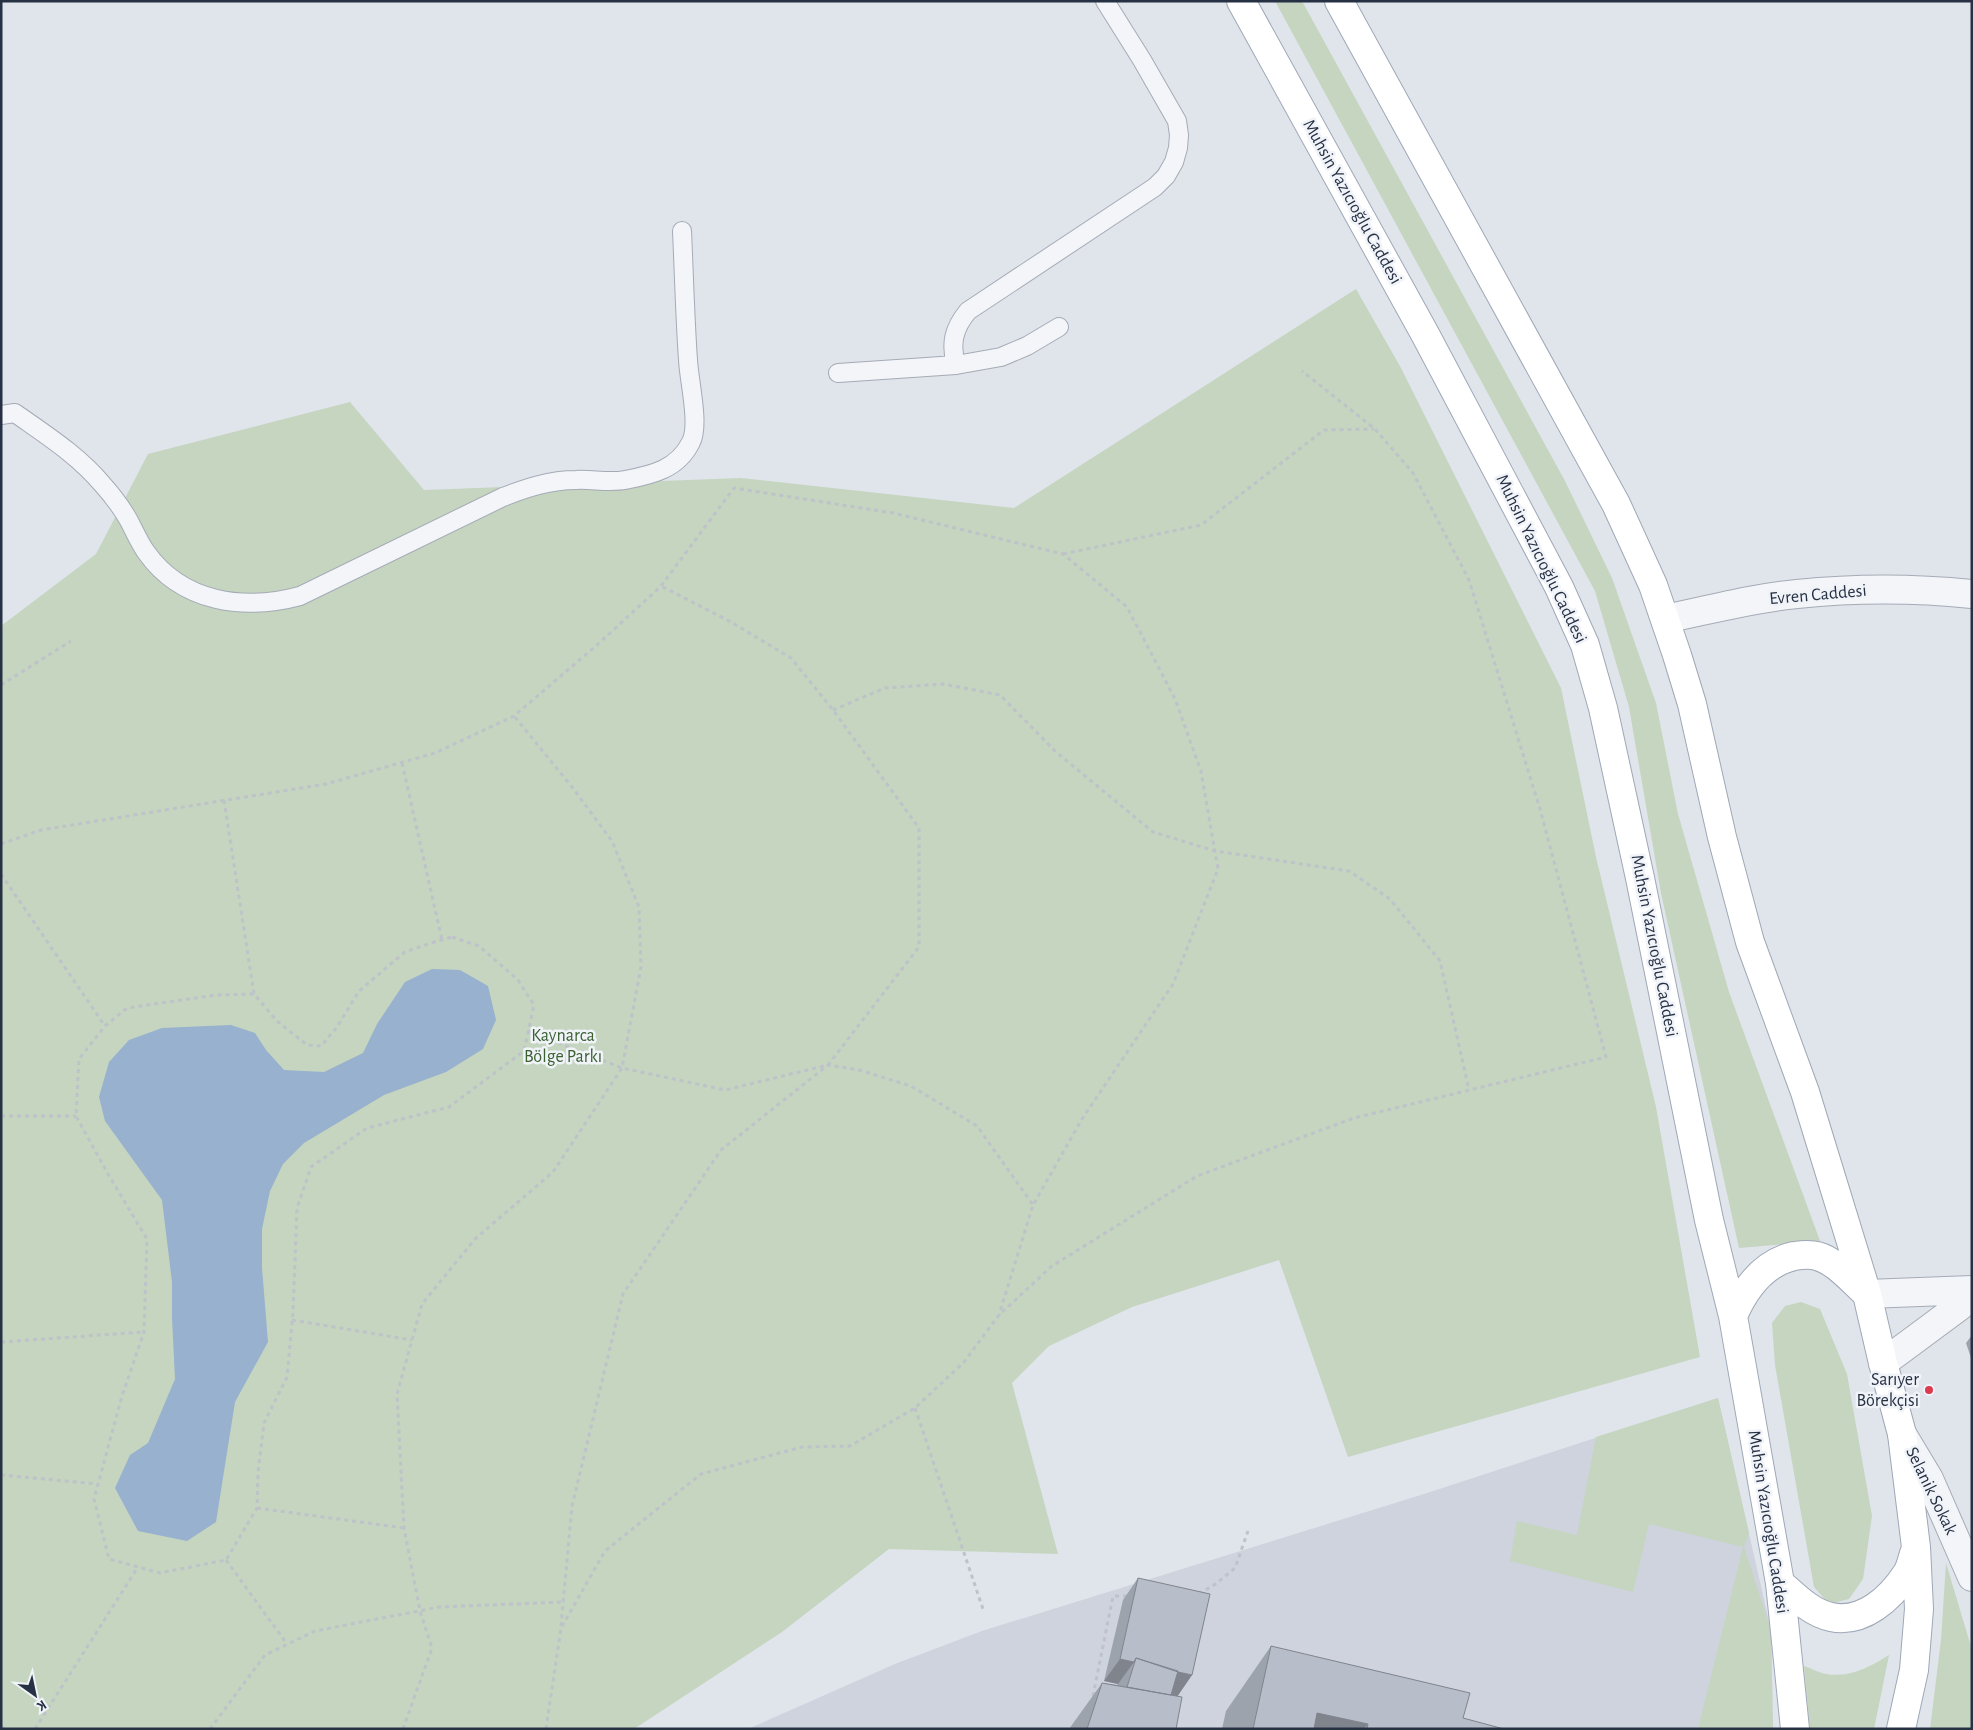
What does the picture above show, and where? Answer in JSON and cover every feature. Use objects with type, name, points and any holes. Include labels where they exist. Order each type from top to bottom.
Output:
[{"type":"main road","name":"Muhsin Yazıcıoğlu Caddesi","points":[[1241,1],[1443,369],[1559,587],[1585,645],[1603,708],[1640,878],[1709,1220],[1733,1316],[1780,1583],[1795,1729]]},
{"type":"main road","points":[[1339,1],[1616,504],[1653,585],[1665,619],[1692,704],[1722,837],[1750,942],[1805,1092],[1867,1294],[1902,1434],[1916,1547],[1919,1609],[1914,1662],[1901,1729]]},
{"type":"main road","points":[[1733,1316],[1749,1286],[1764,1270],[1772,1263],[1802,1254],[1818,1256],[1833,1264],[1867,1294]]},
{"type":"main road","points":[[1780,1583],[1815,1611],[1831,1617],[1849,1618],[1869,1611],[1887,1598],[1908,1572],[1916,1547]]},
{"type":"street","name":"Evren Caddesi","points":[[1665,619],[1795,594],[1867,590],[1928,590],[1972,594]]},
{"type":"street","points":[[1867,1294],[1972,1290]]},
{"type":"street","points":[[1883,1363],[1972,1297]]},
{"type":"street","name":"Selanik Sokak","points":[[1902,1434],[1929,1479],[1972,1577]]},
{"type":"lane","points":[[956,365],[952,351],[953,337],[958,322],[968,310],[1155,187],[1166,176],[1174,162],[1179,135],[1177,121],[1105,1]]},
{"type":"lane","points":[[1,415],[15,413],[64,446],[85,465],[104,486],[127,517],[154,563],[176,582],[208,597],[232,603],[255,604],[278,602],[293,598],[322,587],[503,497],[528,487],[555,481],[622,480],[662,471],[675,463],[684,454],[696,433],[688,361],[682,231]]},
{"type":"lane","points":[[838,372],[956,365],[1001,357],[1027,346],[1059,327]]},
{"type":"path","points":[[561,1628],[605,1551],[701,1474],[802,1447],[850,1446],[915,1408],[964,1362],[998,1315],[1052,1266],[1197,1176],[1354,1118],[1606,1057],[1540,809],[1469,580],[1414,473],[1374,429],[1302,371]]},
{"type":"path","points":[[1,844],[41,830],[326,784],[435,753],[514,716],[597,645],[661,586],[734,488],[893,513],[1064,554],[1200,525],[1324,430],[1374,429]]},
{"type":"path","points":[[998,1315],[1033,1205],[1082,1119],[1173,984],[1218,869],[1201,771],[1175,699],[1127,607],[1064,554]]},
{"type":"path","points":[[546,1729],[561,1628],[572,1506],[623,1294],[721,1150],[828,1065],[919,947],[919,828],[833,710],[791,658],[732,622],[661,586]]},
{"type":"path","points":[[1,685],[71,641]]},
{"type":"path","points":[[833,710],[885,688],[943,684],[1000,695],[1056,752],[1152,832],[1215,851],[1349,872],[1390,899],[1440,961],[1469,1090]]},
{"type":"path","points":[[403,1729],[432,1648],[420,1611],[404,1528],[397,1394],[422,1304],[475,1239],[553,1172],[622,1068],[641,967],[639,907],[612,841],[572,787],[514,716]]},
{"type":"path","points":[[402,762],[442,940]]},
{"type":"path","points":[[224,800],[254,994],[277,1021],[307,1044],[321,1046],[359,992],[405,952],[452,938],[479,946],[518,980],[534,1005],[524,1051],[449,1107],[367,1128],[311,1167],[297,1208],[292,1320],[287,1377],[264,1423],[258,1473],[257,1508],[226,1560],[160,1573],[109,1559],[94,1499],[122,1396],[144,1332],[147,1239],[76,1116],[79,1058],[105,1026],[127,1008],[216,994],[254,994]]},
{"type":"path","points":[[1,874],[105,1026]]},
{"type":"path","points":[[528,1031],[622,1068],[725,1090],[828,1065],[859,1070],[911,1086],[977,1126],[1033,1205]]},
{"type":"path","points":[[1,1116],[76,1116]]},
{"type":"path","points":[[292,1320],[412,1340]]},
{"type":"path","points":[[1,1342],[144,1332]]},
{"type":"path","points":[[915,1408],[984,1612]]},
{"type":"path","points":[[1,1476],[98,1484]]},
{"type":"path","points":[[257,1508],[404,1528]]},
{"type":"path","points":[[1197,1596],[1218,1583],[1235,1568],[1248,1532]]},
{"type":"path","points":[[226,1560],[286,1644]]},
{"type":"path","points":[[35,1729],[138,1566]]},
{"type":"path","points":[[1093,1699],[1113,1596],[1131,1596]]},
{"type":"path","points":[[210,1729],[265,1655],[315,1631],[440,1607],[564,1602]]},
{"type":"path","points":[[1,1726],[4,1729]]},
{"type":"shaded area","points":[[1718,1398],[1771,1630],[1773,1729],[748,1729],[895,1664],[982,1631],[1421,1495]]},
{"type":"green space","points":[[1275,1],[1302,1],[1565,481],[1612,578],[1656,703],[1678,814],[1729,992],[1820,1241],[1739,1248],[1661,893],[1629,707],[1595,591]]},
{"type":"green space","name":"Kaynarca Bölge Parkı","points":[[1356,289],[1401,368],[1561,688],[1596,857],[1656,1107],[1700,1357],[1348,1457],[1279,1260],[1132,1307],[1049,1346],[1012,1383],[1058,1554],[889,1549],[782,1632],[634,1729],[1,1729],[1,626],[96,554],[148,454],[350,402],[424,490],[741,478],[1014,508]]},
{"type":"green space","points":[[1801,1302],[1820,1309],[1847,1374],[1872,1516],[1863,1579],[1849,1599],[1829,1604],[1814,1587],[1775,1365],[1772,1323],[1785,1306]]},
{"type":"green space","points":[[1718,1398],[1749,1533],[1744,1547],[1771,1630],[1773,1729],[1698,1729],[1743,1547],[1649,1524],[1633,1592],[1510,1561],[1517,1521],[1577,1535],[1596,1437]]},
{"type":"green space","points":[[1946,1563],[1972,1650],[1972,1729],[1930,1729],[1941,1640]]},
{"type":"green space","points":[[1889,1655],[1874,1729],[1810,1729],[1804,1666],[1835,1675],[1851,1673],[1875,1664]]},
{"type":"water","points":[[432,969],[460,970],[488,986],[496,1020],[483,1049],[446,1072],[384,1095],[304,1143],[283,1164],[270,1191],[262,1229],[262,1268],[268,1342],[235,1402],[216,1522],[187,1541],[138,1531],[115,1488],[130,1455],[148,1443],[175,1379],[172,1282],[162,1200],[105,1121],[99,1097],[109,1062],[129,1040],[162,1028],[231,1025],[255,1033],[266,1050],[284,1070],[324,1072],[363,1053],[377,1024],[405,982]]},
{"type":"building","points":[[1138,1578],[1210,1594],[1192,1675],[1136,1658],[1134,1662],[1120,1659]]},
{"type":"building","points":[[1271,1646],[1470,1693],[1463,1718],[1504,1729],[1367,1729],[1368,1724],[1317,1713],[1314,1729],[1253,1729]]},
{"type":"building","points":[[1136,1658],[1178,1671],[1171,1695],[1127,1687]]},
{"type":"building","points":[[1102,1683],[1182,1697],[1176,1729],[1087,1729]]},
{"type":"place","name":"Sarıyer Börekçisi","points":[[1929,1390]]}]
